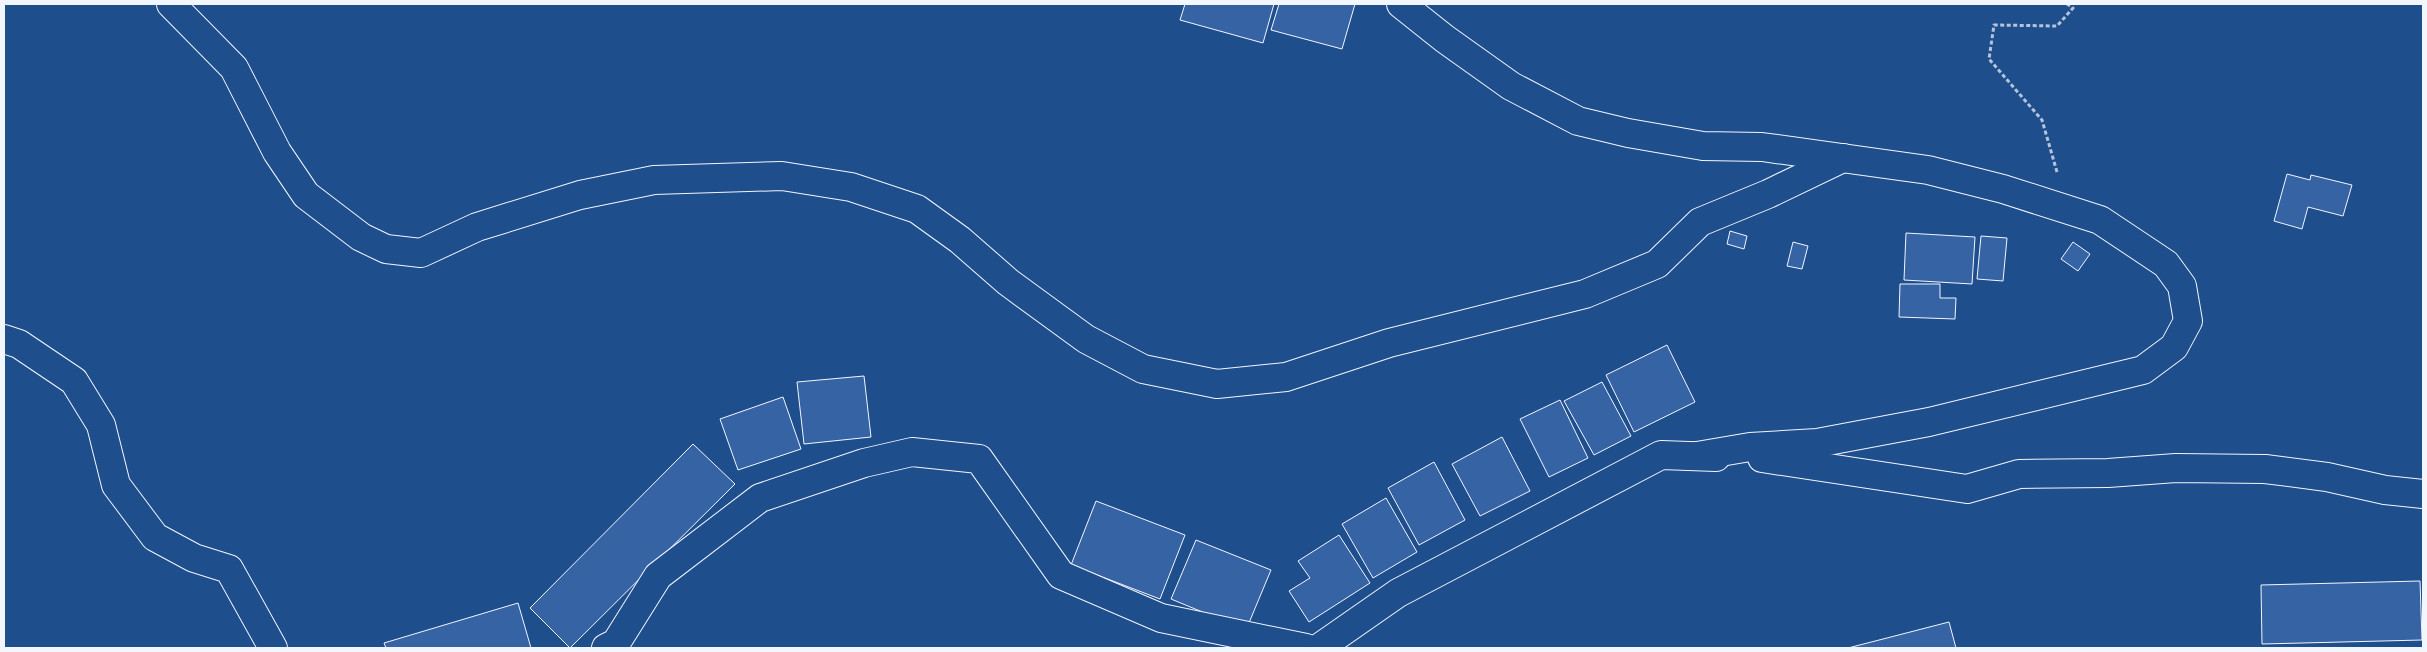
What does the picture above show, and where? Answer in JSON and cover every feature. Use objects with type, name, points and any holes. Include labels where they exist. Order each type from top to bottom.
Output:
[{"type":"street","points":[[170,4],[234,68],[277,152],[306,195],[361,237],[386,249],[420,254],[477,227],[580,196],[654,180],[782,176],[851,186],[917,209],[960,240],[1008,282],[1086,338],[1144,369],[1217,384],[1286,377],[1389,343],[1584,294],[1657,264],[1700,222],[1768,194],[1843,158]]},
{"type":"street","points":[[1401,4],[1445,39],[1511,86],[1578,121],[1628,133],[1703,146],[1762,146],[1928,170],[2003,189],[2100,220],[2166,264],[2182,286],[2188,321],[2174,347],[2142,370],[1929,422],[1817,443],[1750,447],[1697,456]]},
{"type":"street","points":[[4,339],[19,344],[74,381],[100,425],[116,485],[127,500],[155,537],[194,558],[229,570],[273,648]]},
{"type":"street","points":[[606,648],[616,643],[658,576],[760,498],[864,463],[912,452],[979,459],[1061,575],[1161,618],[1306,648]]},
{"type":"street","points":[[1319,648],[1398,593],[1661,455],[1763,458],[1967,489],[2018,474],[2108,473],[2176,468],[2225,468],[2265,469],[2327,478],[2385,490],[2423,494]]},
{"type":"path","points":[[2067,4],[2073,8],[2057,26],[1994,25],[1989,59],[2042,120],[2067,209]]},
{"type":"building","points":[[1185,4],[1274,4],[1263,43],[1180,20]]},
{"type":"building","points":[[1279,4],[1355,4],[1342,49],[1271,30]]},
{"type":"building","points":[[2287,174],[2310,180],[2311,175],[2352,185],[2343,216],[2308,207],[2302,229],[2274,221]]},
{"type":"building","points":[[1730,231],[1747,236],[1744,249],[1727,244]]},
{"type":"building","points":[[1906,233],[1975,237],[1972,284],[1904,280]]},
{"type":"building","points":[[1981,236],[2007,238],[2003,281],[1977,279]]},
{"type":"building","points":[[1793,242],[1808,246],[1802,269],[1787,266]]},
{"type":"building","points":[[2073,242],[2090,254],[2078,271],[2061,259]]},
{"type":"building","points":[[1900,284],[1940,284],[1940,298],[1956,298],[1955,319],[1899,317]]},
{"type":"building","points":[[1667,345],[1695,402],[1634,432],[1606,375]]},
{"type":"building","points":[[864,376],[871,437],[804,444],[797,382]]},
{"type":"building","points":[[1602,382],[1631,436],[1594,455],[1564,401]]},
{"type":"building","points":[[783,397],[801,449],[738,470],[720,419]]},
{"type":"building","points":[[1560,400],[1588,458],[1549,477],[1520,419]]},
{"type":"building","points":[[1502,437],[1530,491],[1480,516],[1452,464]]},
{"type":"building","points":[[693,444],[735,484],[570,648],[530,608]]},
{"type":"building","points":[[1434,462],[1465,520],[1419,545],[1388,488]]},
{"type":"building","points":[[1386,498],[1417,552],[1373,578],[1342,524]]},
{"type":"building","points":[[1096,501],[1185,535],[1160,599],[1071,565]]},
{"type":"building","points":[[1339,535],[1370,583],[1309,622],[1289,591],[1310,578],[1298,561]]},
{"type":"building","points":[[1196,540],[1271,570],[1246,630],[1171,599]]},
{"type":"building","points":[[2420,581],[2422,640],[2262,644],[2261,585]]},
{"type":"building","points":[[518,603],[531,648],[386,648],[384,643]]},
{"type":"building","points":[[1949,622],[1956,648],[1848,648]]}]
